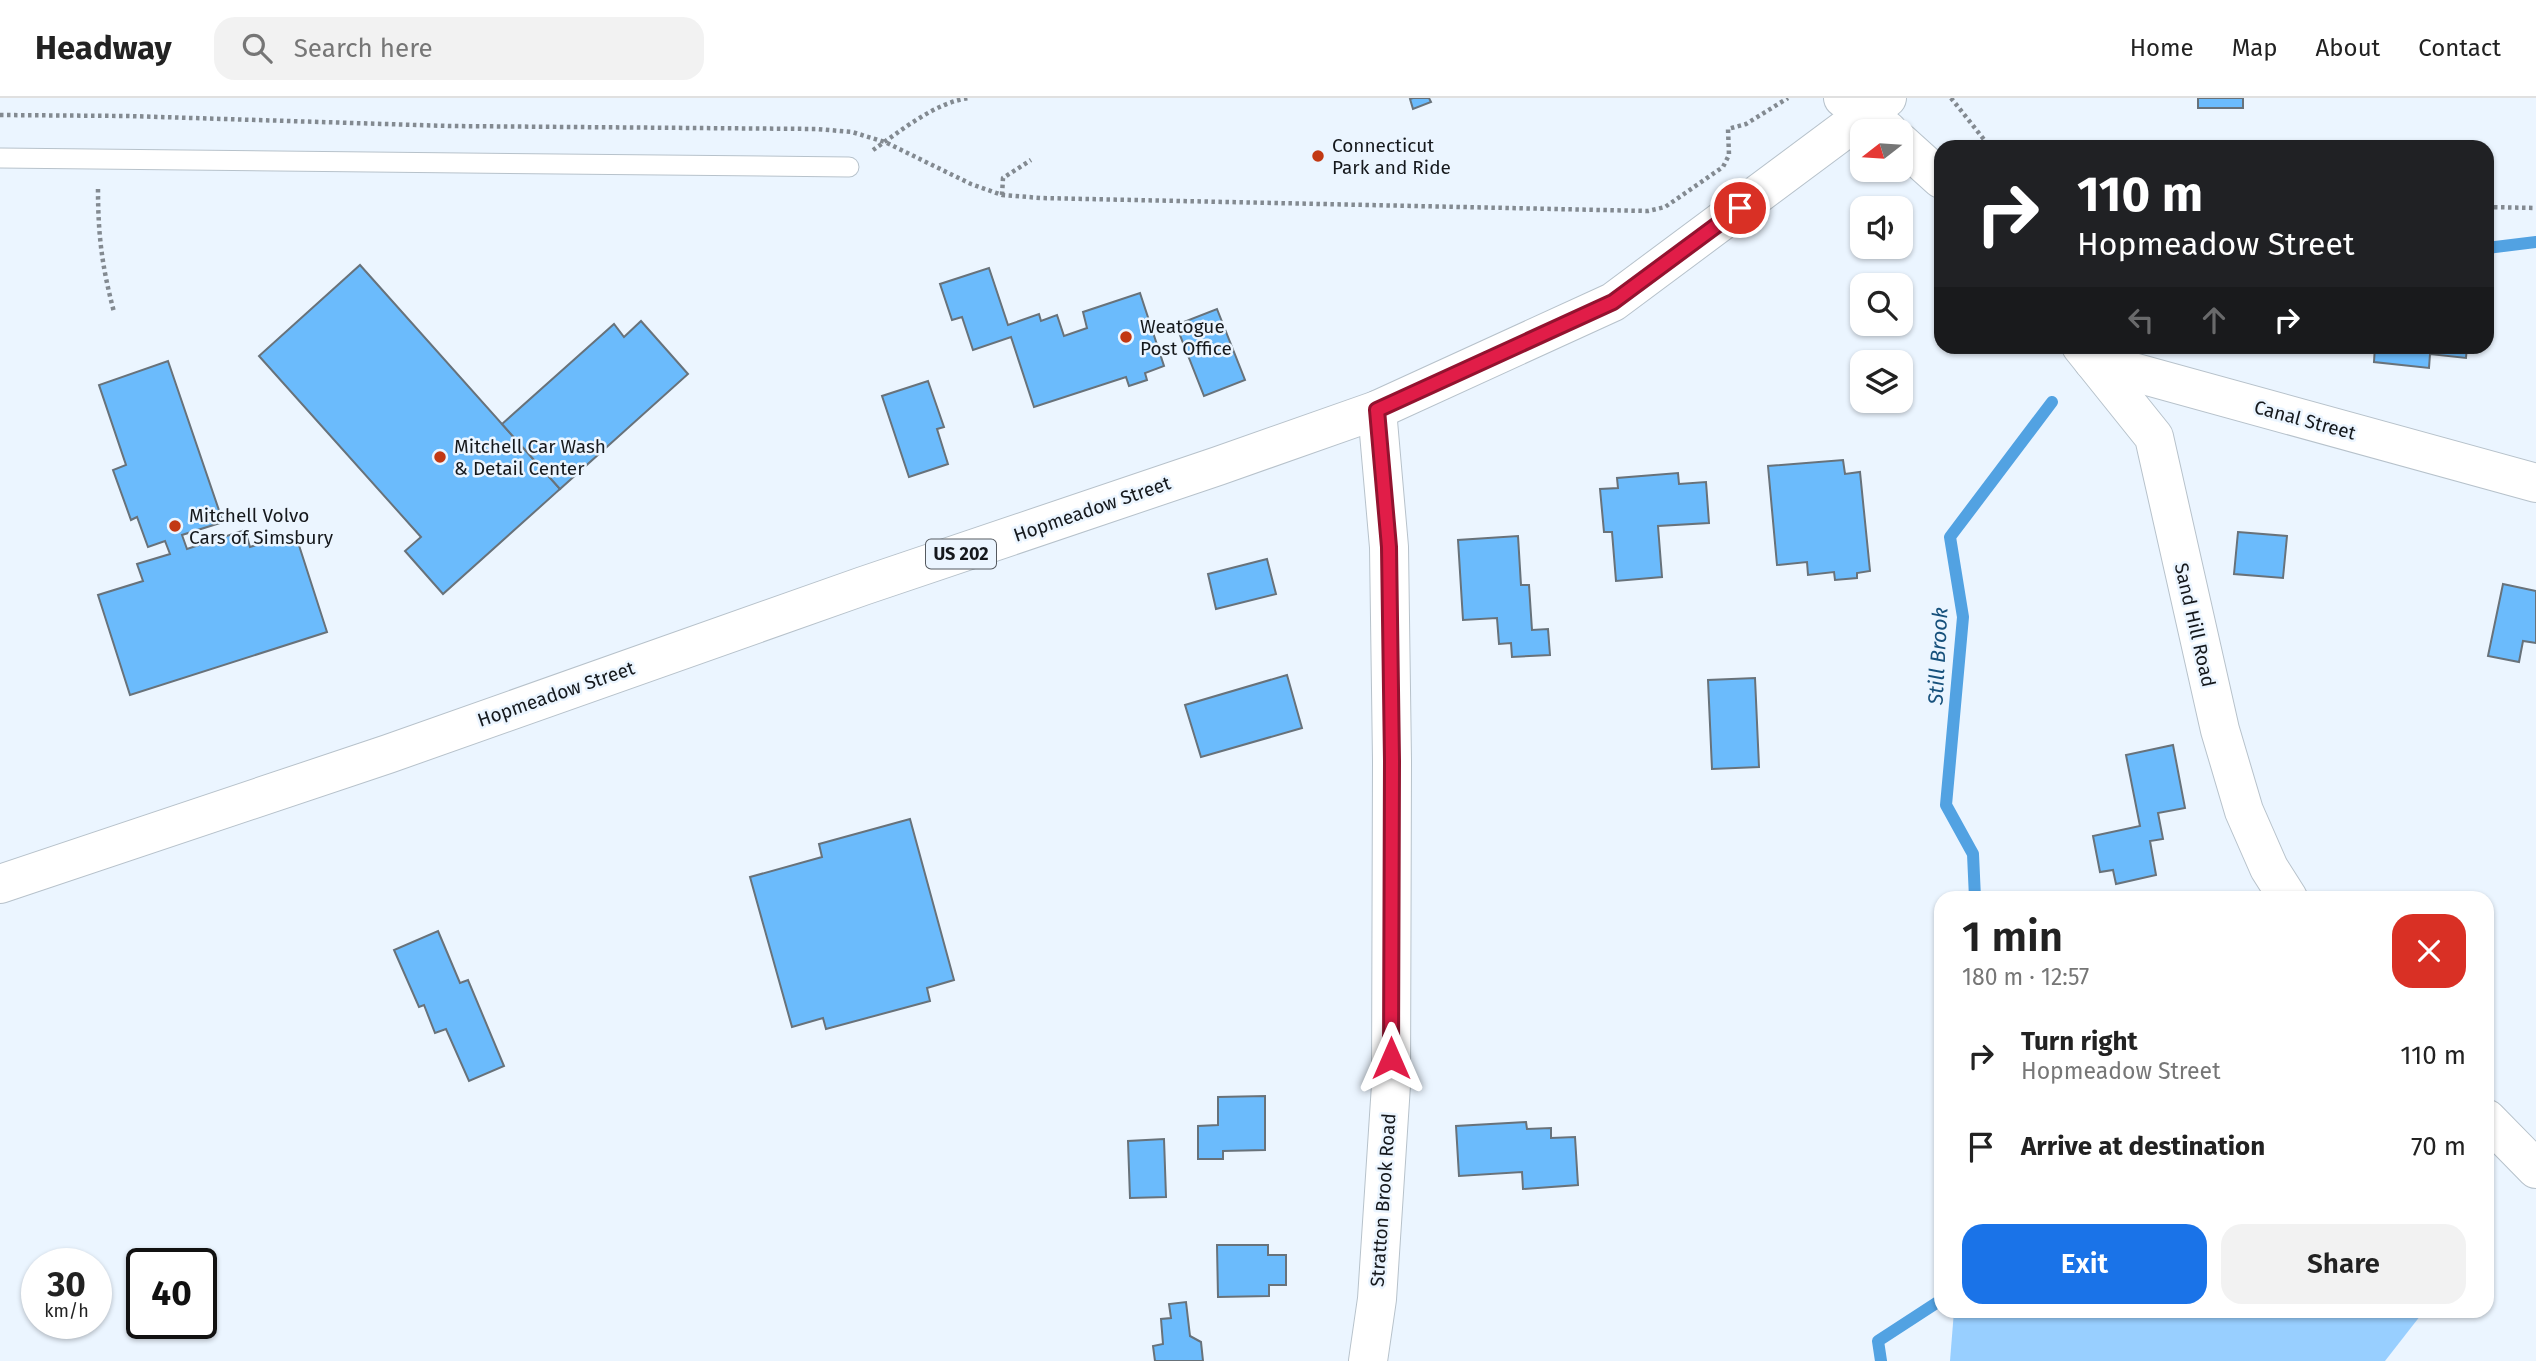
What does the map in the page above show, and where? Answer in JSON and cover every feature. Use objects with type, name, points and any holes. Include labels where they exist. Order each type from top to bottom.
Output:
[{"type":"main road","name":"Hopmeadow Street","points":[[0,884],[388,754],[850,591],[1377,410],[1613,302],[1871,110]]},
{"type":"main road","points":[[1913,154],[1934,174]]},
{"type":"main road","name":"Canal Street","points":[[2087,354],[2536,483]]},
{"type":"main road","name":"Sand Hill Road","points":[[2087,354],[2154,437],[2220,730],[2244,811],[2269,868],[2284,891]]},
{"type":"main road","name":"Stratton Brook Road","points":[[1367,1361],[1377,1299],[1391,1072],[1392,761],[1389,547],[1377,410]]},
{"type":"main road","points":[[2494,1126],[2536,1169]]},
{"type":"lane","points":[[0,158],[849,167]]},
{"type":"path","points":[[849,167],[921,117],[970,98]]},
{"type":"path","points":[[1041,198],[1648,211],[1665,206],[1723,167],[1729,155],[1728,129],[1746,124],[1788,98]]},
{"type":"path","points":[[1951,98],[1984,140]]},
{"type":"path","points":[[1002,195],[1003,178],[1031,160]]},
{"type":"path","points":[[97,181],[102,268],[114,312]]},
{"type":"path","points":[[2494,207],[2536,208]]},
{"type":"shaded area","points":[[1953,1318],[2419,1318],[2385,1361],[1950,1361]]},
{"type":"building","points":[[1429,98],[1431,102],[1413,109],[1410,99]]},
{"type":"building","points":[[2198,98],[2243,98],[2243,108],[2198,108]]},
{"type":"building","name":"Mitchell Car Wash & Detail Center","points":[[360,265],[560,489],[443,594],[405,551],[421,537],[259,356]]},
{"type":"building","points":[[989,268],[1008,325],[1039,314],[1041,321],[1057,315],[1064,336],[1087,328],[1083,312],[1140,293],[1164,366],[1145,373],[1147,380],[1129,386],[1126,377],[1034,407],[1011,337],[973,350],[962,317],[952,320],[940,284]]},
{"type":"building","points":[[1217,309],[1245,380],[1204,396],[1176,325]]},
{"type":"building","points":[[641,321],[688,374],[560,489],[502,424],[614,324],[624,337]]},
{"type":"building","points":[[2374,354],[2430,354],[2429,368],[2374,362]]},
{"type":"building","points":[[2430,354],[2466,354],[2466,358]]},
{"type":"building","name":"Mitchell Volvo Cars of Simsbury","points":[[168,361],[223,522],[182,535],[187,549],[245,530],[250,547],[295,533],[327,632],[130,695],[98,595],[143,581],[137,564],[170,554],[165,541],[148,547],[137,517],[131,520],[113,470],[126,465],[99,385]]},
{"type":"building","points":[[928,381],[944,427],[937,429],[948,464],[909,477],[882,396]]},
{"type":"building","points":[[1843,460],[1845,474],[1860,472],[1870,571],[1857,573],[1857,578],[1835,580],[1834,572],[1808,575],[1807,562],[1777,565],[1768,466]]},
{"type":"building","points":[[1678,473],[1679,484],[1706,482],[1709,523],[1658,526],[1662,577],[1616,581],[1612,532],[1604,532],[1600,489],[1618,488],[1617,478]]},
{"type":"building","points":[[2238,532],[2287,536],[2283,578],[2234,574]]},
{"type":"building","points":[[1518,536],[1521,585],[1529,585],[1532,630],[1548,629],[1550,655],[1512,657],[1511,643],[1499,644],[1497,618],[1463,620],[1458,540]]},
{"type":"building","points":[[1267,559],[1276,594],[1216,609],[1208,574]]},
{"type":"building","points":[[2503,584],[2536,591],[2536,643],[2523,641],[2519,662],[2488,656]]},
{"type":"building","points":[[1287,675],[1302,728],[1201,757],[1185,705]]},
{"type":"building","points":[[1755,678],[1759,767],[1712,769],[1708,680]]},
{"type":"building","points":[[2173,745],[2185,808],[2158,813],[2163,839],[2150,841],[2156,875],[2116,884],[2113,870],[2100,872],[2093,836],[2140,826],[2126,755]]},
{"type":"building","points":[[910,819],[954,980],[927,988],[930,1001],[826,1029],[823,1018],[792,1027],[750,877],[822,857],[819,844]]},
{"type":"building","points":[[438,931],[460,983],[468,980],[504,1066],[469,1081],[446,1029],[435,1033],[424,1005],[419,1007],[394,950]]},
{"type":"building","points":[[1265,1096],[1265,1150],[1223,1151],[1223,1159],[1198,1159],[1198,1126],[1218,1125],[1218,1097]]},
{"type":"building","points":[[1526,1122],[1527,1129],[1551,1128],[1551,1138],[1575,1137],[1578,1185],[1523,1189],[1522,1172],[1459,1176],[1456,1126]]},
{"type":"building","points":[[1164,1139],[1166,1197],[1130,1198],[1128,1141]]},
{"type":"building","points":[[1217,1245],[1268,1245],[1268,1255],[1286,1255],[1286,1285],[1269,1285],[1269,1296],[1218,1297]]},
{"type":"building","points":[[1186,1302],[1190,1336],[1201,1342],[1203,1361],[1155,1361],[1153,1346],[1163,1344],[1161,1319],[1171,1318],[1169,1304]]},
{"type":"waterway","name":"Still Brook","points":[[2494,247],[2536,242]]},
{"type":"waterway","name":"Still Brook","points":[[1975,891],[1973,854],[1946,805],[1963,617],[1950,537],[2052,402]]},
{"type":"waterway","name":"Still Brook","points":[[1881,1361],[1878,1341],[1934,1305]]},
{"type":"place","name":"Connecticut Park and Ride","points":[[1318,156]]},
{"type":"place","name":"Weatogue Post Office","points":[[1126,337]]},
{"type":"place","name":"Mitchell Car Wash & Detail Center","points":[[440,457]]},
{"type":"place","name":"Mitchell Volvo Cars of Simsbury","points":[[175,526]]},
{"type":"route","points":[[1391,1058],[1392,761],[1389,547],[1377,410],[1613,302],[1740,208]]}]
